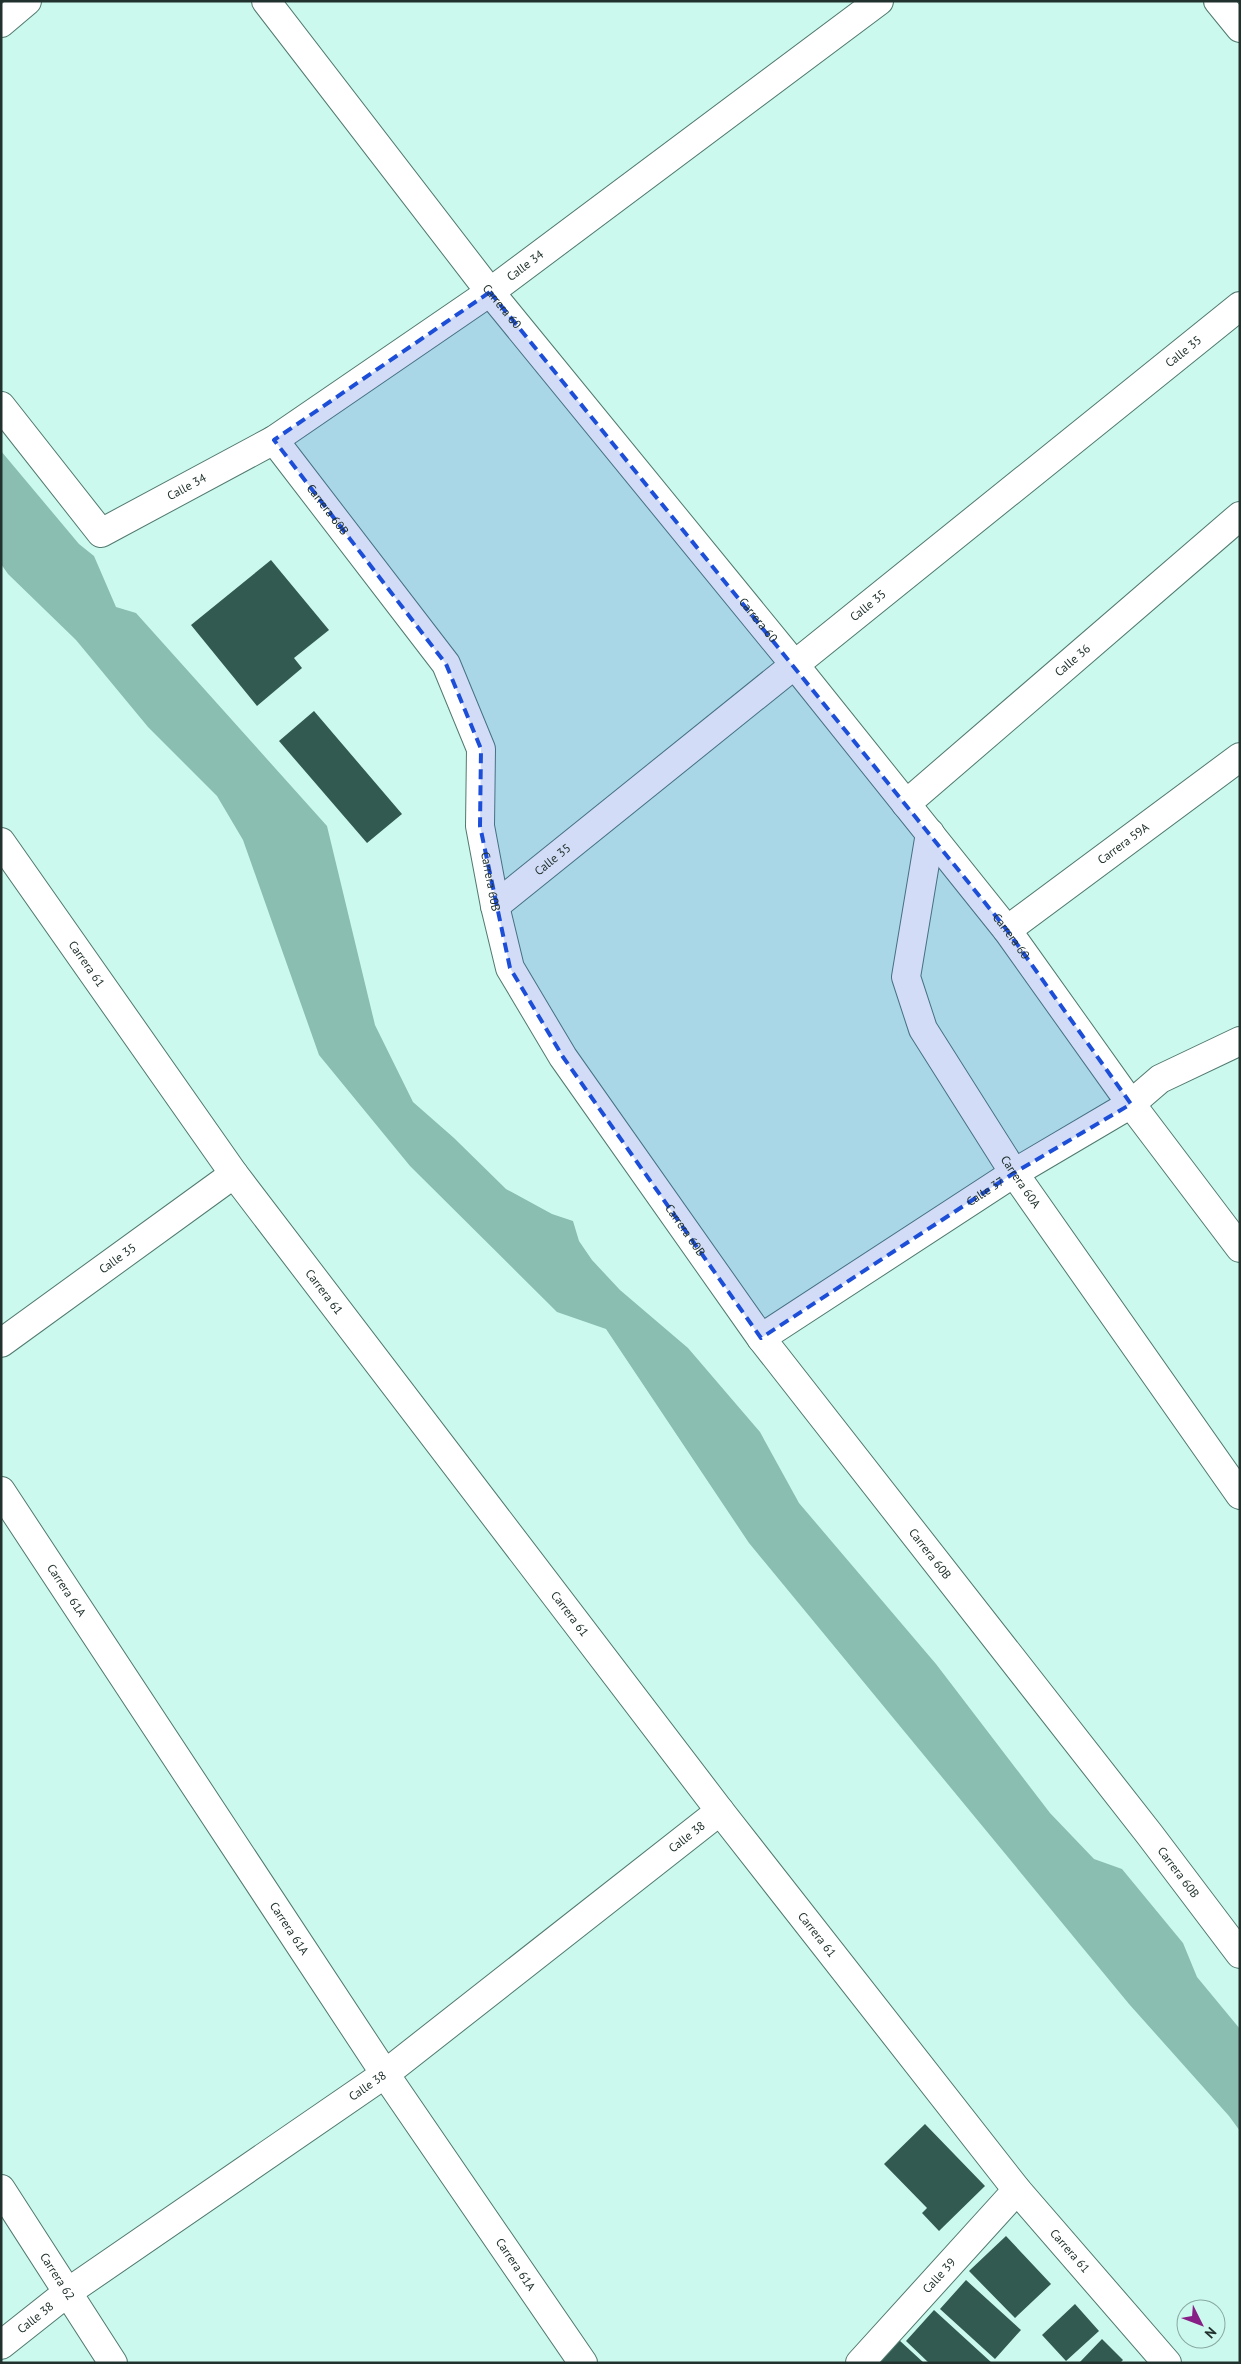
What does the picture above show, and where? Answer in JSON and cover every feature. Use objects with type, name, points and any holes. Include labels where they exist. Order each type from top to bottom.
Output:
[{"type":"street","points":[[1,23],[27,1]]},
{"type":"street","name":"Carrera 60","points":[[266,1],[490,292],[794,664],[1007,930],[1131,1104],[1240,1248]]},
{"type":"street","name":"Calle 34","points":[[1,406],[101,533],[274,440],[490,292],[879,1]]},
{"type":"street","points":[[1218,1],[1240,28]]},
{"type":"street","name":"Calle 35","points":[[495,906],[1240,306]]},
{"type":"street","name":"Carrera 60B","points":[[274,440],[446,664],[481,749],[480,826],[495,906],[510,968],[563,1057],[761,1338],[1240,1954]]},
{"type":"street","name":"Calle 36","points":[[906,804],[1240,516]]},
{"type":"street","name":"Carrera 59A","points":[[1007,930],[1240,757]]},
{"type":"street","name":"Carrera 60A","points":[[930,833],[906,977],[923,1029],[1014,1173],[1240,1495]]},
{"type":"street","name":"Carrera 61","points":[[1,842],[234,1174],[720,1811],[1017,2190],[1167,2363]]},
{"type":"street","name":"Calle 37","points":[[761,1338],[1014,1173],[1131,1104],[1160,1079],[1240,1041]]},
{"type":"street","name":"Calle 35","points":[[1,1343],[234,1174]]},
{"type":"street","name":"Carrera 61A","points":[[1,1491],[385,2074],[583,2363]]},
{"type":"street","name":"Calle 38","points":[[1,2345],[68,2292],[385,2074],[720,1811]]},
{"type":"street","name":"Carrera 62","points":[[1,2189],[113,2363]]},
{"type":"street","name":"Calle 39","points":[[860,2363],[1017,2190]]},
{"type":"highlighted area","points":[[490,292],[1007,930],[1131,1104],[1014,1173],[761,1338],[563,1057],[510,968],[480,826],[481,749],[446,664],[274,440]]},
{"type":"shaded area","points":[[1,451],[79,544],[94,556],[116,607],[136,613],[327,826],[375,1025],[413,1102],[454,1138],[506,1189],[552,1214],[573,1221],[579,1241],[592,1260],[620,1290],[688,1348],[760,1432],[799,1503],[936,1664],[1050,1813],[1094,1859],[1122,1869],[1183,1943],[1197,1977],[1240,2029],[1240,2131],[1229,2116],[1129,2004],[749,1543],[606,1329],[557,1312],[410,1166],[319,1055],[243,840],[217,796],[148,727],[76,640],[8,574],[1,564]]},
{"type":"building","points":[[271,560],[329,630],[294,658],[302,668],[257,706],[191,625]]},
{"type":"building","points":[[314,711],[402,814],[367,843],[279,741]]},
{"type":"building","points":[[925,2124],[985,2186],[939,2231],[922,2213],[927,2208],[884,2164]]},
{"type":"building","points":[[1006,2236],[1051,2284],[1015,2318],[969,2271]]},
{"type":"building","points":[[966,2280],[1021,2330],[995,2359],[940,2309]]},
{"type":"building","points":[[1075,2304],[1099,2331],[1066,2361],[1042,2335]]},
{"type":"building","points":[[934,2310],[992,2363],[929,2363],[906,2341]]},
{"type":"building","points":[[1102,2339],[1123,2360],[1120,2363],[1079,2363]]},
{"type":"building","points":[[899,2340],[924,2363],[878,2363]]}]
